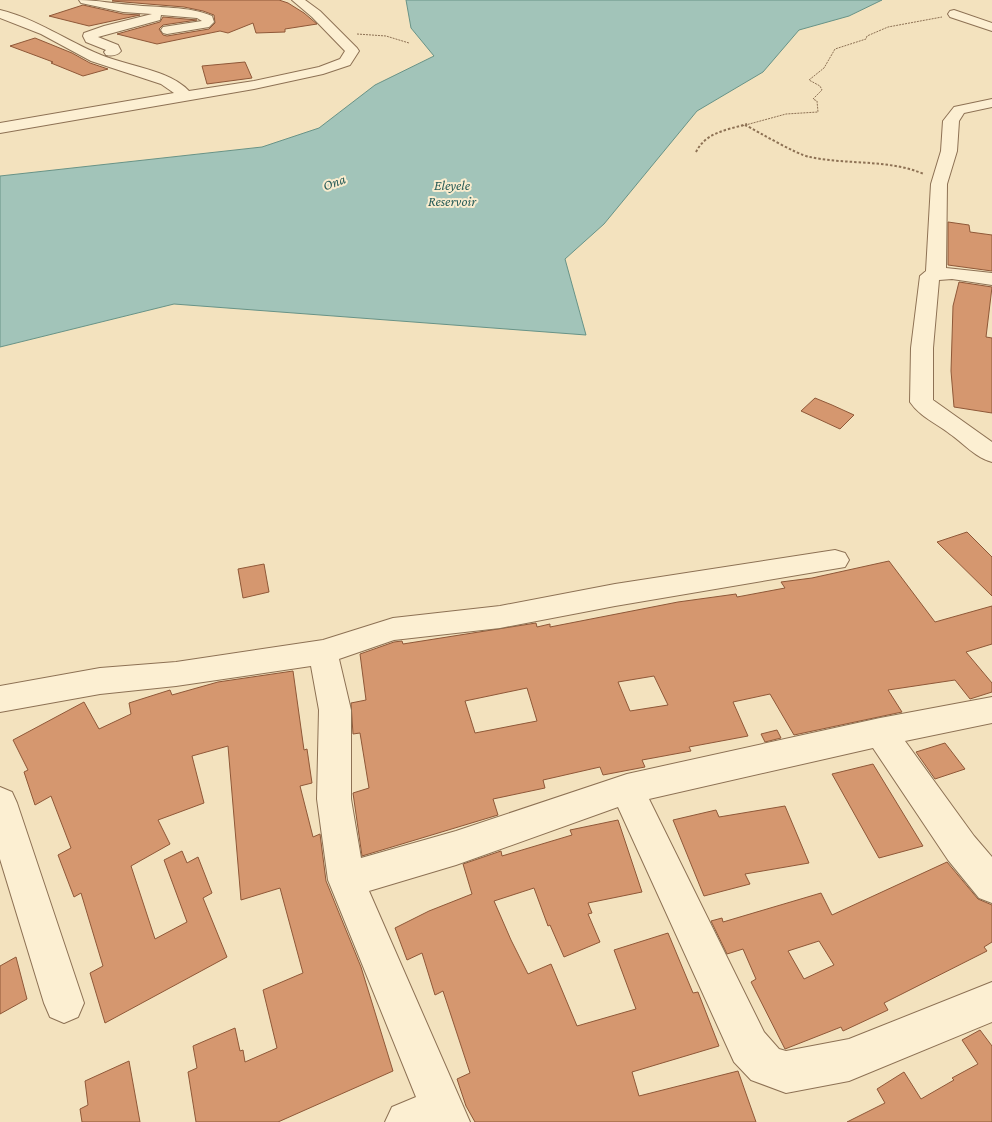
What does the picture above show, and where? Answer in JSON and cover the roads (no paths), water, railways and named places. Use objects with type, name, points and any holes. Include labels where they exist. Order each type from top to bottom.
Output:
[{"type":"street","points":[[85,0],[122,8],[146,9],[171,6],[205,16],[208,22],[167,30]]},
{"type":"street","points":[[0,128],[177,91],[224,89],[289,78],[323,70],[345,62],[352,51],[331,29],[298,0]]},
{"type":"street","points":[[96,58],[114,51],[113,48],[91,39],[89,36],[91,34],[160,17],[171,6]]},
{"type":"street","points":[[0,14],[45,31],[96,58],[151,76],[177,91]]},
{"type":"street","points":[[954,14],[992,27]]},
{"type":"street","points":[[936,274],[939,184],[949,151],[948,132],[954,115],[960,110],[992,103]]},
{"type":"street","points":[[992,279],[952,273],[930,276],[922,348],[922,402],[992,454]]},
{"type":"street","points":[[0,712],[13,697],[100,681],[176,674],[323,652],[392,629],[500,617],[615,595],[835,560]]},
{"type":"street","points":[[323,652],[335,710],[334,799],[346,880],[432,1117]]},
{"type":"street","points":[[346,880],[456,848],[627,789],[880,732],[992,710]]},
{"type":"street","points":[[880,732],[961,848],[992,885]]},
{"type":"street","points":[[627,789],[750,1047],[766,1066],[786,1072],[849,1060],[992,1002]]},
{"type":"street","points":[[0,803],[64,1003]]},
{"type":"water","name":"Eleyele Reservoir","points":[[406,0],[882,0],[849,16],[799,30],[763,72],[697,111],[604,224],[565,259],[586,335],[174,304],[0,347],[0,176],[262,147],[319,128],[375,85],[434,56],[411,28]]},
{"type":"water label","name":"Ona","points":[[334,182]]}]
